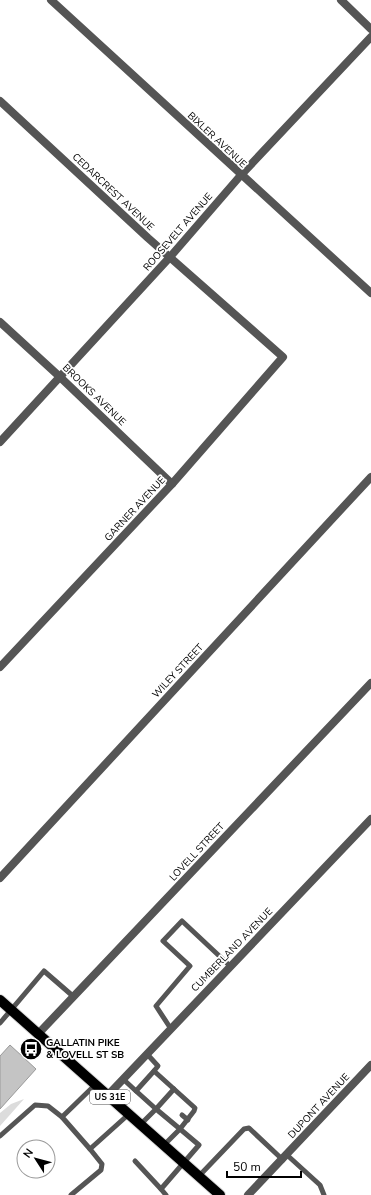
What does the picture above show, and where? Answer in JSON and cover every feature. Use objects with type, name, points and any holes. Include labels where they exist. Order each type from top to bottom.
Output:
[{"type":"main road","name":"US 31E","points":[[0,1000],[220,1195]]},
{"type":"street","name":"BIXLER AVENUE","points":[[51,0],[371,293]]},
{"type":"street","points":[[341,0],[371,29]]},
{"type":"street","name":"ROOSEVELT AVENUE","points":[[0,442],[170,257],[241,175],[371,36]]},
{"type":"street","name":"CEDARCREST AVENUE","points":[[0,101],[170,257],[283,357],[280,360]]},
{"type":"street","name":"BROOKS AVENUE","points":[[0,322],[172,484]]},
{"type":"street","name":"GARNER AVENUE","points":[[0,667],[172,484],[280,360]]},
{"type":"street","name":"WILEY STREET","points":[[0,878],[371,477]]},
{"type":"street","name":"LOVELL STREET","points":[[38,1034],[371,683]]},
{"type":"street","name":"CUMBERLAND AVENUE","points":[[108,1095],[371,818]]},
{"type":"street","name":"DUPONT AVENUE","points":[[248,1195],[371,1065]]},
{"type":"lane","points":[[171,1029],[156,1006],[190,966],[163,941],[182,922],[230,966]]},
{"type":"lane","points":[[0,1023],[44,971],[74,997]]},
{"type":"lane","points":[[136,1091],[158,1066],[147,1054]]},
{"type":"lane","points":[[154,1071],[195,1108],[188,1120],[164,1145]]},
{"type":"lane","points":[[123,1079],[199,1145],[161,1190]]},
{"type":"lane","points":[[62,1117],[96,1084]]},
{"type":"lane","points":[[141,1124],[174,1089]]},
{"type":"lane","points":[[166,1099],[171,1104]]},
{"type":"lane","points":[[0,1136],[35,1105],[48,1106],[62,1117],[102,1164],[101,1170],[71,1195]]},
{"type":"lane","points":[[90,1149],[129,1114]]},
{"type":"lane","points":[[182,1115],[188,1120]]},
{"type":"lane","points":[[199,1176],[244,1129],[249,1128],[320,1185],[324,1195]]},
{"type":"lane","points":[[135,1161],[166,1195]]},
{"type":"shaded area","points":[[24,1099],[0,1126],[0,1113],[11,1104]]},
{"type":"building","points":[[10,1045],[36,1069],[0,1109],[0,1056]]},
{"type":"place","name":"GALLATIN PIKE & LOVELL ST SB","points":[[31,1049]]}]
